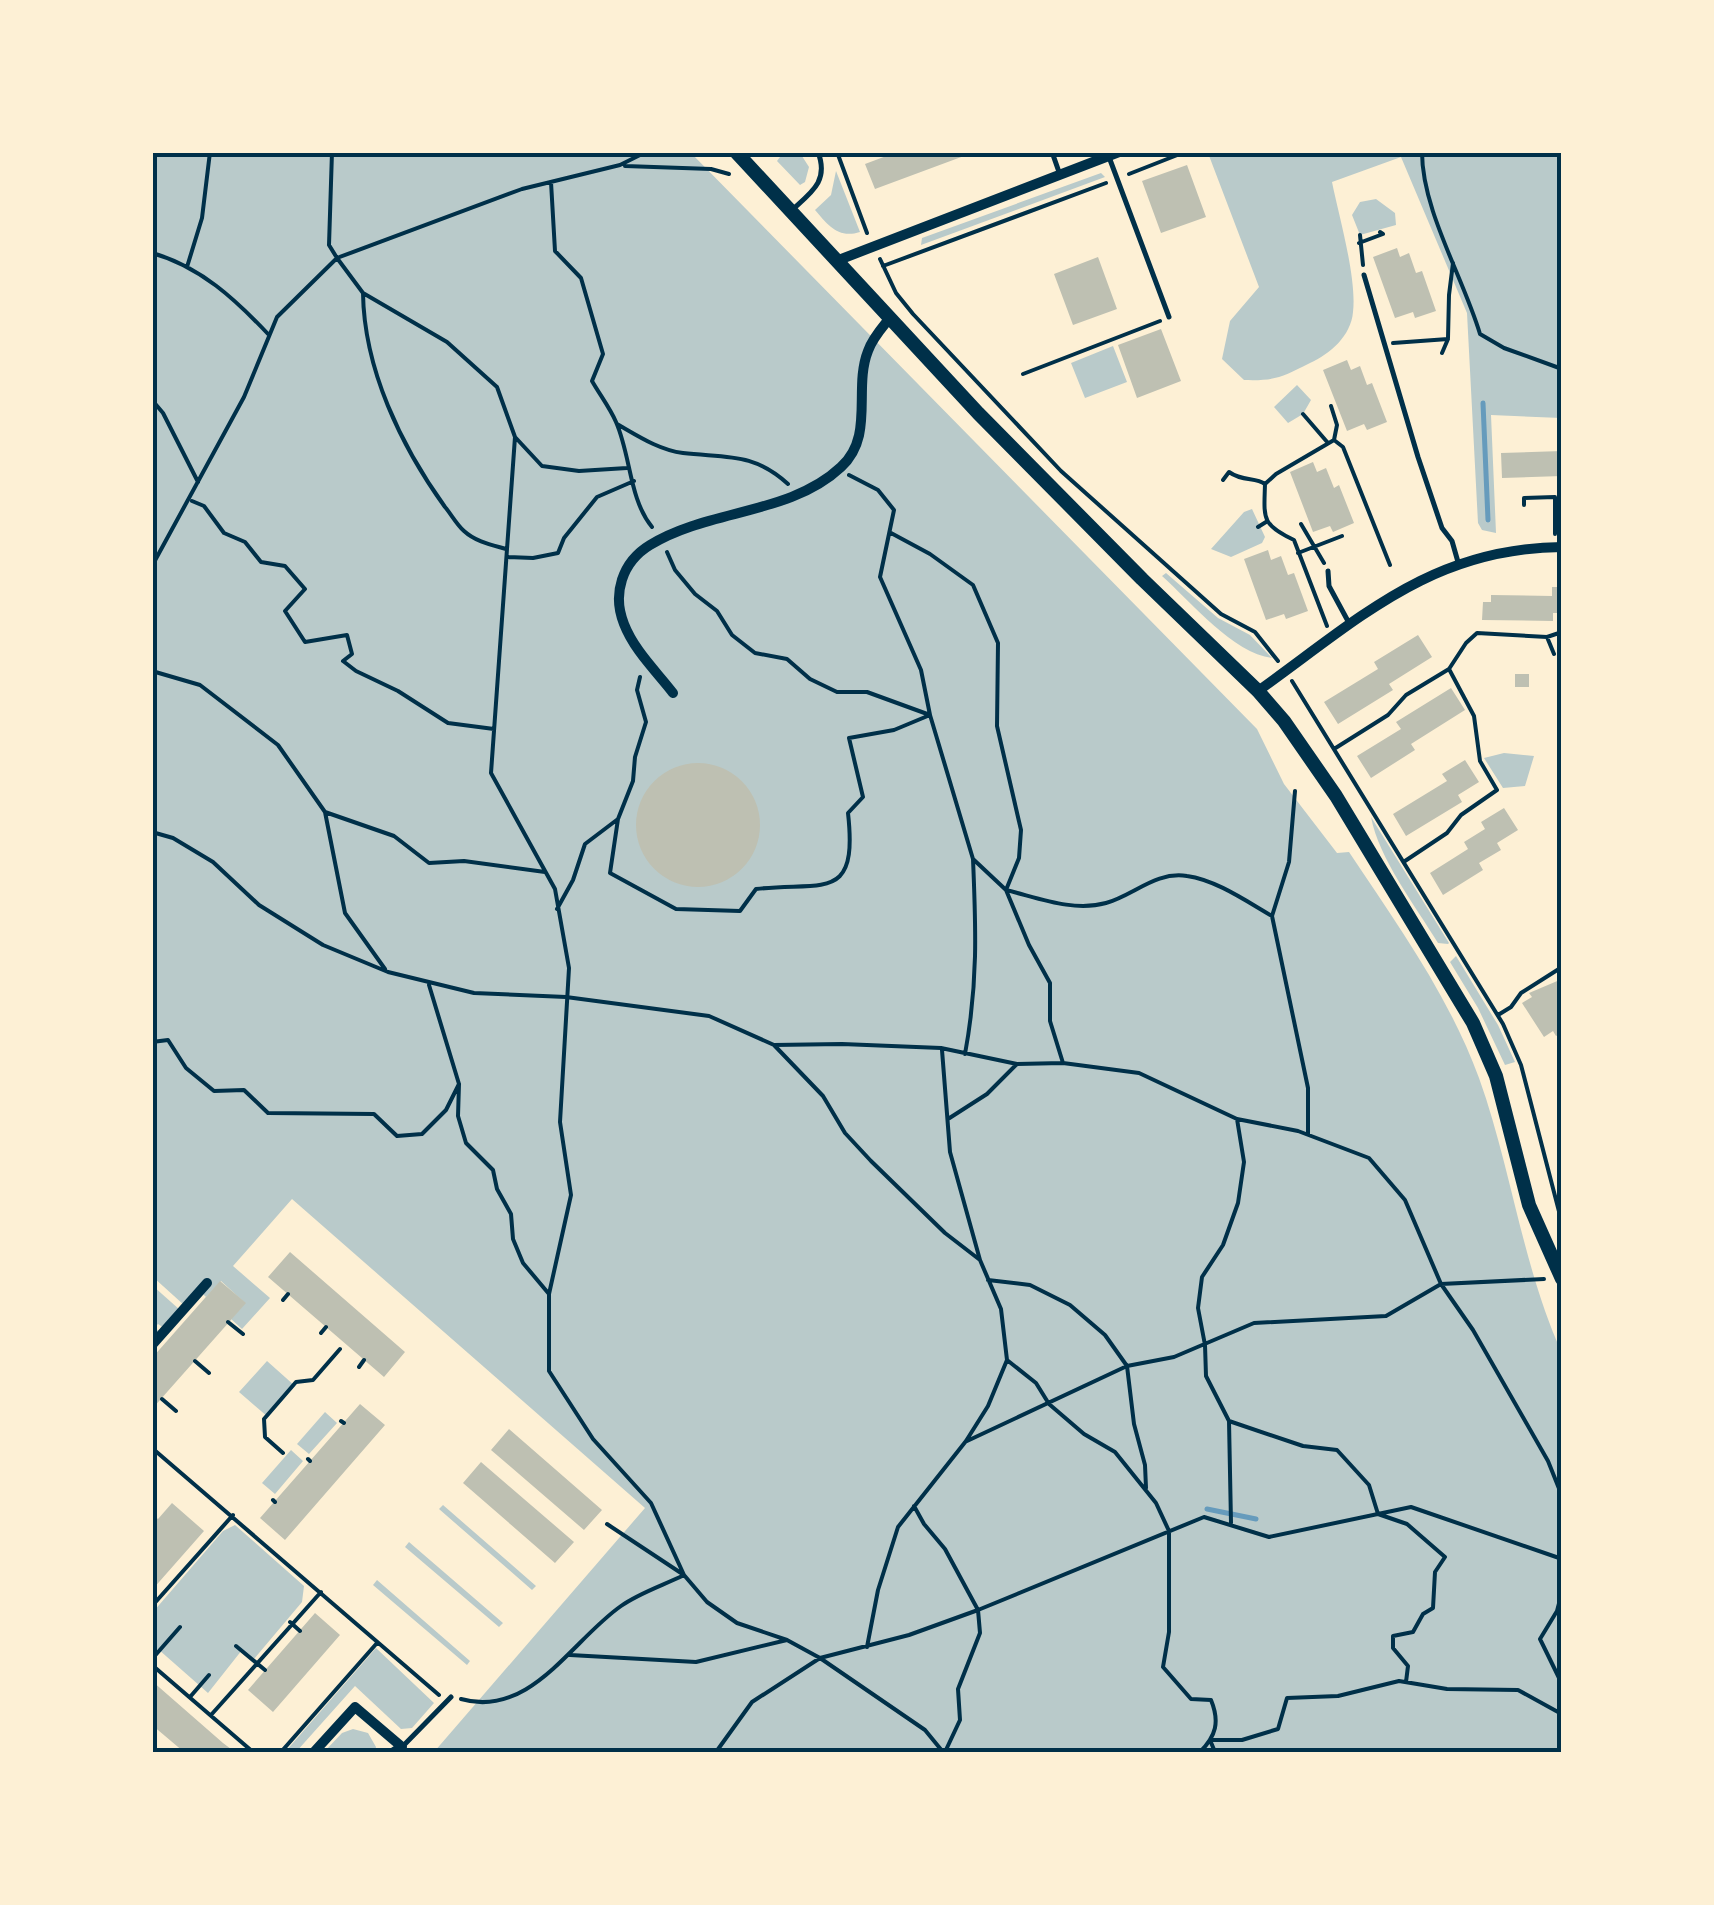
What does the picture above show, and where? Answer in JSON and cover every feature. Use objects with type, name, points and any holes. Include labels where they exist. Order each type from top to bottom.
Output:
[{"type":"street","points":[[736,152],[1067,504],[1284,721],[1336,796],[1473,1023],[1496,1076],[1529,1205],[1562,1280]]},
{"type":"street","points":[[836,261],[1114,154]]},
{"type":"street","points":[[673,693],[623,623],[619,591],[622,575],[648,546],[662,539],[798,494],[840,470],[859,440],[866,353],[889,319]]},
{"type":"street","points":[[1258,691],[1430,574],[1504,550],[1562,546]]},
{"type":"street","points":[[152,1345],[207,1283]]},
{"type":"street","points":[[314,1752],[355,1707],[398,1750]]},
{"type":"lane","points":[[790,212],[820,182],[823,168],[818,152]]},
{"type":"lane","points":[[1052,152],[1060,175]]},
{"type":"lane","points":[[1114,154],[1117,178],[1169,318]]},
{"type":"lane","points":[[1364,275],[1418,457],[1458,562]]},
{"type":"lane","points":[[1328,571],[1330,586],[1350,626]]},
{"type":"lane","points":[[398,1750],[449,1699]]},
{"type":"path","points":[[187,268],[202,218],[210,152]]},
{"type":"path","points":[[332,152],[329,245],[337,258],[364,293],[447,342],[497,386],[515,437],[491,773],[555,889],[569,968],[560,1122],[571,1195],[549,1294],[549,1371],[593,1439],[651,1504],[684,1574],[707,1602],[737,1623],[787,1640],[820,1658],[925,1730],[944,1752],[960,1720],[958,1689],[980,1633],[978,1610],[945,1549],[914,1506]]},
{"type":"path","points":[[622,152],[628,162]]},
{"type":"path","points":[[152,566],[244,397],[277,317],[337,258],[522,189],[620,166],[646,152]]},
{"type":"path","points":[[837,152],[874,247]]},
{"type":"path","points":[[883,266],[1185,152]]},
{"type":"path","points":[[1422,152],[1422,181],[1480,334],[1504,348],[1562,369]]},
{"type":"path","points":[[620,166],[711,169],[729,174]]},
{"type":"path","points":[[551,182],[555,250],[581,278],[603,354],[592,381],[617,424],[640,512],[662,539],[675,570],[695,594],[717,611],[732,635],[754,652],[788,659],[810,679],[836,692],[867,692],[930,715]]},
{"type":"path","points":[[1359,243],[1383,234],[1380,232]]},
{"type":"path","points":[[1360,234],[1364,275]]},
{"type":"path","points":[[152,252],[187,268],[235,299],[270,335]]},
{"type":"path","points":[[1442,353],[1448,339],[1453,263]]},
{"type":"path","points":[[364,293],[364,324],[377,377],[431,487],[463,530],[480,542],[507,550]]},
{"type":"path","points":[[1022,374],[1169,318]]},
{"type":"path","points":[[1386,344],[1448,339]]},
{"type":"path","points":[[152,400],[198,482]]},
{"type":"path","points":[[1294,540],[1266,522],[1266,484],[1331,442],[1337,425],[1331,406]]},
{"type":"path","points":[[1303,414],[1331,442],[1343,448],[1390,565]]},
{"type":"path","points":[[617,424],[647,442],[680,452],[729,454],[770,468],[798,494]]},
{"type":"path","points":[[515,437],[542,466],[579,471],[628,468]]},
{"type":"path","points":[[840,470],[878,490],[894,510],[880,577],[921,670],[930,715],[973,860],[977,970],[966,1054]]},
{"type":"path","points":[[1223,480],[1229,472],[1240,480],[1266,484]]},
{"type":"path","points":[[506,557],[533,558],[558,552],[564,538],[596,497],[634,481]]},
{"type":"path","points":[[1524,505],[1524,498],[1555,497],[1555,534]]},
{"type":"path","points":[[190,500],[204,506],[224,533],[245,542],[261,562],[285,566],[305,589],[286,611],[305,642],[347,636],[352,654],[343,661],[356,671],[398,690],[448,723],[494,730]]},
{"type":"path","points":[[1258,527],[1266,522]]},
{"type":"path","points":[[1327,627],[1294,540],[1301,524],[1328,571]]},
{"type":"path","points":[[890,532],[973,585],[998,644],[997,726],[1021,830],[1020,858],[1006,890]]},
{"type":"path","points":[[1298,552],[1342,536]]},
{"type":"path","points":[[1334,749],[1378,722],[1406,695],[1448,669],[1477,634],[1547,638],[1562,632]]},
{"type":"path","points":[[1547,638],[1554,654]]},
{"type":"path","points":[[645,658],[637,690],[646,722],[635,757],[633,782],[618,819],[610,873],[676,908],[740,911],[756,889],[830,885],[846,872],[852,846],[848,813],[862,797],[849,738],[894,730],[930,715]]},
{"type":"path","points":[[1404,861],[1447,834],[1460,815],[1497,790],[1480,761],[1474,716],[1448,669]]},
{"type":"path","points":[[152,671],[200,685],[278,745],[325,812],[345,913],[388,972]]},
{"type":"path","points":[[1295,791],[1289,862],[1272,916],[1308,1088],[1308,1134]]},
{"type":"path","points":[[325,812],[394,836],[430,863],[464,860],[544,872]]},
{"type":"path","points":[[556,910],[585,844],[618,819]]},
{"type":"path","points":[[152,832],[173,838],[213,862],[259,904],[324,945],[388,972],[428,983],[474,993],[566,998],[709,1016],[774,1044],[942,1048],[1016,1064],[1063,1064],[1139,1073],[1237,1119],[1308,1134],[1370,1158],[1405,1200],[1441,1284],[1548,1461],[1562,1496]]},
{"type":"path","points":[[973,860],[1006,890],[1050,983],[1050,1021],[1063,1064]]},
{"type":"path","points":[[1006,890],[1073,907],[1108,902],[1162,877],[1187,876],[1230,892],[1272,916]]},
{"type":"path","points":[[1498,1015],[1511,1007],[1521,993],[1562,968]]},
{"type":"path","points":[[428,983],[459,1084],[458,1116],[466,1143],[492,1170],[497,1190],[511,1214],[513,1239],[523,1262],[549,1294]]},
{"type":"path","points":[[152,1042],[168,1040],[186,1068],[214,1090],[244,1090],[268,1113],[374,1114],[396,1136],[422,1134],[446,1110],[459,1084]]},
{"type":"path","points":[[774,1044],[823,1096],[845,1133],[871,1161],[946,1234],[980,1260]]},
{"type":"path","points":[[867,1647],[898,1527],[966,1441],[988,1406],[1007,1360],[1001,1309],[980,1260],[950,1152],[942,1048]]},
{"type":"path","points":[[948,1119],[987,1094],[1016,1064]]},
{"type":"path","points":[[1231,1525],[1229,1421],[1206,1376],[1206,1344],[1198,1308],[1202,1277],[1223,1245],[1238,1203],[1244,1162],[1237,1119]]},
{"type":"path","points":[[966,1441],[1127,1366],[1174,1357],[1254,1323],[1386,1316],[1441,1284],[1544,1279]]},
{"type":"path","points":[[988,1280],[1030,1285],[1070,1304],[1106,1335],[1127,1366],[1146,1491]]},
{"type":"path","points":[[283,1300],[288,1294]]},
{"type":"path","points":[[228,1322],[242,1334]]},
{"type":"path","points":[[321,1333],[326,1327]]},
{"type":"path","points":[[283,1453],[265,1436],[264,1420],[296,1382],[312,1380],[340,1350]]},
{"type":"path","points":[[195,1360],[209,1373]]},
{"type":"path","points":[[359,1366],[364,1360]]},
{"type":"path","points":[[1007,1360],[1036,1383],[1049,1404],[1084,1434],[1115,1452],[1146,1491],[1168,1531],[1169,1632],[1164,1667],[1191,1699],[1212,1700],[1217,1714],[1215,1734],[1200,1752]]},
{"type":"path","points":[[162,1398],[176,1411]]},
{"type":"path","points":[[1229,1421],[1303,1446],[1337,1450],[1369,1485],[1378,1514]]},
{"type":"path","points":[[152,1448],[449,1699],[478,1704],[524,1692],[621,1606],[684,1574]]},
{"type":"path","points":[[716,1752],[752,1702],[820,1658],[867,1647],[978,1610],[1204,1516],[1269,1537],[1411,1507],[1562,1559]]},
{"type":"path","points":[[1378,1514],[1408,1524],[1445,1557],[1435,1572],[1434,1608],[1423,1614],[1413,1632],[1392,1636],[1393,1648],[1408,1666],[1406,1682]]},
{"type":"path","points":[[152,1606],[234,1515]]},
{"type":"path","points":[[607,1524],[684,1574]]},
{"type":"path","points":[[210,1716],[290,1622],[321,1592]]},
{"type":"path","points":[[1562,1592],[1557,1610],[1540,1639],[1562,1684]]},
{"type":"path","points":[[290,1622],[300,1631]]},
{"type":"path","points":[[180,1626],[152,1662],[253,1752]]},
{"type":"path","points":[[568,1655],[696,1662],[787,1640]]},
{"type":"path","points":[[281,1752],[378,1642]]},
{"type":"path","points":[[236,1646],[265,1670]]},
{"type":"path","points":[[179,1704],[209,1675]]},
{"type":"path","points":[[1210,1740],[1242,1740],[1278,1730],[1288,1698],[1338,1696],[1399,1681],[1447,1689],[1518,1690],[1558,1712],[1562,1710]]},
{"type":"path","points":[[219,1739],[228,1730]]},
{"type":"path","points":[[1210,1740],[1215,1752]]},
{"type":"shaded area","points":[[153,153],[691,153],[1257,729],[1284,784],[1337,853],[1349,852],[1421,961],[1467,1048],[1490,1112],[1536,1284],[1561,1351],[1561,1752],[434,1752],[645,1508],[292,1199],[233,1266],[270,1298],[242,1329],[231,1319],[245,1303],[221,1281],[206,1297],[202,1293],[184,1305],[153,1277]]},
{"type":"shaded area","points":[[776,153],[800,153],[809,167],[805,182],[800,185],[777,161],[780,157]]},
{"type":"shaded area","points":[[1208,153],[1561,153],[1561,418],[1491,415],[1496,533],[1482,530],[1478,523],[1467,313],[1401,157],[1332,182],[1354,298],[1344,336],[1325,355],[1292,372],[1272,379],[1244,380],[1222,359],[1230,321],[1259,287]]},
{"type":"shaded area","points":[[836,171],[860,232],[840,232],[815,210],[831,195]]},
{"type":"shaded area","points":[[1101,173],[1105,177],[921,245],[922,238]]},
{"type":"shaded area","points":[[1376,199],[1395,213],[1396,225],[1360,235],[1352,215],[1360,202]]},
{"type":"shaded area","points":[[1113,346],[1127,382],[1085,398],[1071,363]]},
{"type":"shaded area","points":[[1297,385],[1311,400],[1303,414],[1288,423],[1274,407]]},
{"type":"shaded area","points":[[1252,509],[1265,537],[1262,543],[1231,557],[1211,549],[1244,512]]},
{"type":"shaded area","points":[[1166,573],[1218,618],[1250,635],[1272,658],[1228,637],[1162,576]]},
{"type":"shaded area","points":[[1504,753],[1534,756],[1525,786],[1503,788],[1484,758]]},
{"type":"shaded area","points":[[1371,817],[1448,944],[1438,943],[1399,882]]},
{"type":"shaded area","points":[[1456,956],[1498,1025],[1515,1062],[1505,1065],[1478,1008],[1450,962]]},
{"type":"shaded area","points":[[153,1286],[180,1310],[164,1328],[158,1324],[155,1327],[160,1333],[153,1342]]},
{"type":"shaded area","points":[[267,1361],[295,1386],[268,1417],[239,1392]]},
{"type":"shaded area","points":[[325,1412],[337,1423],[309,1454],[297,1444]]},
{"type":"shaded area","points":[[291,1450],[303,1461],[275,1494],[262,1483]]},
{"type":"shaded area","points":[[443,1505],[536,1586],[532,1590],[439,1509]]},
{"type":"shaded area","points":[[235,1525],[304,1586],[302,1602],[254,1659],[242,1650],[208,1693],[158,1649],[153,1655],[153,1612],[223,1531]]},
{"type":"shaded area","points":[[409,1542],[503,1623],[499,1627],[405,1547]]},
{"type":"shaded area","points":[[377,1580],[470,1661],[467,1665],[373,1585]]},
{"type":"shaded area","points":[[376,1648],[434,1703],[412,1728],[401,1729],[355,1686],[296,1752],[285,1752]]},
{"type":"shaded area","points":[[353,1729],[368,1733],[375,1752],[324,1752],[342,1733]]},
{"type":"building","points":[[897,152],[972,153],[875,189],[865,164]]},
{"type":"building","points":[[1187,165],[1206,217],[1161,233],[1142,181]]},
{"type":"building","points":[[1397,248],[1400,257],[1409,253],[1416,273],[1422,271],[1436,311],[1415,318],[1413,312],[1395,318],[1373,257]]},
{"type":"building","points":[[1098,257],[1117,309],[1073,325],[1054,274]]},
{"type":"building","points":[[1161,329],[1181,381],[1137,398],[1118,345]]},
{"type":"building","points":[[1347,360],[1351,370],[1360,366],[1367,385],[1372,383],[1387,422],[1367,430],[1364,424],[1347,431],[1323,370]]},
{"type":"building","points":[[1562,451],[1562,476],[1502,478],[1501,453]]},
{"type":"building","points":[[1313,462],[1317,472],[1326,468],[1334,488],[1339,485],[1354,523],[1333,532],[1330,526],[1313,532],[1290,472]]},
{"type":"building","points":[[1268,550],[1271,560],[1281,556],[1288,575],[1294,573],[1308,611],[1286,619],[1284,614],[1266,620],[1244,559]]},
{"type":"building","points":[[1552,587],[1562,587],[1562,613],[1553,613],[1553,621],[1482,620],[1483,602],[1491,602],[1491,595],[1552,596]]},
{"type":"building","points":[[1418,635],[1432,657],[1389,684],[1393,690],[1338,724],[1324,702],[1378,669],[1374,662]]},
{"type":"building","points":[[1515,674],[1529,674],[1529,687],[1515,687]]},
{"type":"building","points":[[1451,688],[1465,710],[1411,744],[1415,750],[1371,778],[1357,756],[1401,729],[1396,722]]},
{"type":"building","points":[[1465,760],[1479,782],[1458,795],[1462,802],[1406,836],[1393,814],[1447,781],[1442,774]]},
{"type":"building","points":[[698,763],[722,767],[742,781],[756,801],[760,825],[756,849],[742,869],[722,883],[698,887],[674,883],[654,869],[640,849],[636,825],[640,801],[654,781],[674,767]]},
{"type":"building","points":[[1504,808],[1518,830],[1497,843],[1501,850],[1479,863],[1483,870],[1443,895],[1430,873],[1468,849],[1464,842],[1485,829],[1481,822]]},
{"type":"building","points":[[1562,979],[1562,1033],[1556,1036],[1553,1031],[1544,1037],[1522,1003],[1532,997],[1529,993]]},
{"type":"building","points":[[290,1252],[405,1352],[384,1377],[268,1277]]},
{"type":"building","points":[[220,1281],[246,1303],[152,1409],[152,1358]]},
{"type":"building","points":[[360,1404],[385,1425],[285,1540],[260,1518]]},
{"type":"building","points":[[509,1429],[602,1510],[584,1530],[491,1450]]},
{"type":"building","points":[[481,1462],[574,1542],[555,1563],[463,1483]]},
{"type":"building","points":[[172,1503],[204,1531],[152,1590],[152,1514],[158,1519]]},
{"type":"building","points":[[315,1613],[340,1635],[273,1712],[248,1690]]},
{"type":"building","points":[[152,1681],[235,1752],[184,1752],[152,1725]]},
{"type":"waterway","points":[[1483,403],[1488,520]]},
{"type":"waterway","points":[[1207,1509],[1256,1519]]}]
